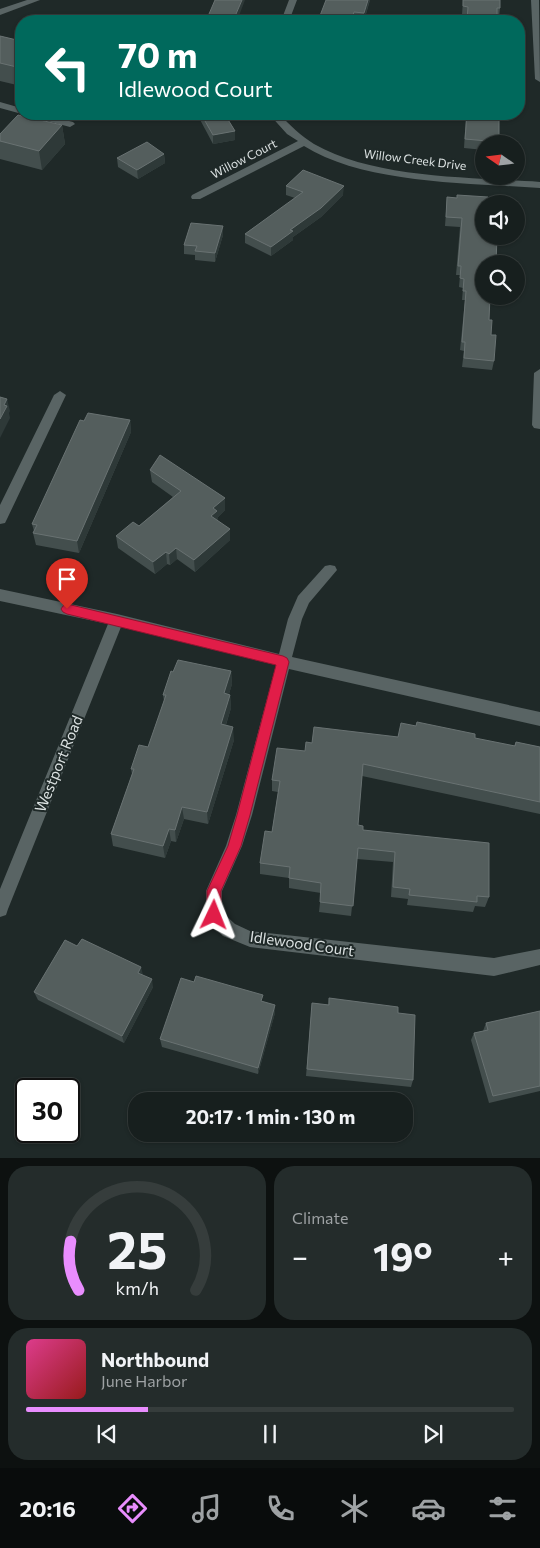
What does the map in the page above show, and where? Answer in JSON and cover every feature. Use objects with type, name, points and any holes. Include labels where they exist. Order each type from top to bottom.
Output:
[{"type":"street","points":[[0,12],[36,0]]},
{"type":"street","points":[[287,15],[293,0]]},
{"type":"street","points":[[535,0],[540,79]]},
{"type":"street","points":[[0,105],[15,109]]},
{"type":"street","points":[[55,120],[70,124]]},
{"type":"street","name":"Willow Creek Drive","points":[[279,120],[304,142],[329,156],[369,169],[416,175],[540,185]]},
{"type":"street","name":"Willow Court","points":[[196,197],[304,142]]},
{"type":"street","points":[[538,425],[540,373]]},
{"type":"street","points":[[0,519],[60,395]]},
{"type":"street","points":[[283,662],[303,600],[330,570]]},
{"type":"street","points":[[0,594],[117,620],[283,662],[540,719]]},
{"type":"street","name":"Westport Road","points":[[0,908],[117,620]]},
{"type":"street","name":"Idlewood Court","points":[[283,662],[241,823],[234,846],[214,891],[214,915],[230,930],[250,939],[494,967],[540,957]]},
{"type":"building","points":[[215,0],[242,0],[236,15],[209,15]]},
{"type":"building","points":[[326,0],[368,0],[364,13],[320,15]]},
{"type":"building","points":[[463,0],[500,0],[500,8],[497,8],[497,15],[467,15],[468,7],[463,6]]},
{"type":"building","points":[[0,36],[15,40],[15,67],[0,63]]},
{"type":"building","points":[[15,118],[15,120],[40,120],[62,125],[39,151],[0,141],[0,134]]},
{"type":"building","points":[[204,120],[228,120],[235,131],[213,135]]},
{"type":"building","points":[[467,120],[499,120],[499,135],[475,135],[475,140],[465,139]]},
{"type":"building","points":[[147,142],[164,154],[137,170],[117,158]]},
{"type":"building","points":[[303,170],[344,186],[321,208],[290,230],[293,231],[271,247],[245,234],[303,192],[286,186]]},
{"type":"building","points":[[457,195],[475,196],[475,245],[497,245],[496,255],[475,255],[475,305],[490,305],[489,320],[492,320],[491,335],[496,335],[494,361],[464,358],[465,342],[462,342],[466,291],[463,291],[464,279],[460,278],[461,266],[458,266],[462,218],[446,217],[447,197],[457,198]]},
{"type":"building","points":[[191,223],[223,226],[215,253],[195,251],[197,246],[184,245]]},
{"type":"building","points":[[0,397],[7,399],[4,405],[7,406],[0,419]]},
{"type":"building","points":[[88,413],[130,420],[77,541],[33,533],[37,525],[32,524],[80,420],[84,421]]},
{"type":"building","points":[[160,455],[225,498],[213,508],[217,511],[211,516],[230,529],[194,560],[176,548],[169,554],[166,552],[153,562],[116,536],[133,522],[139,526],[181,491],[150,470]]},
{"type":"building","points":[[178,660],[231,671],[224,693],[230,695],[221,724],[233,727],[207,812],[182,807],[175,830],[169,829],[163,846],[111,834],[134,769],[131,769],[139,745],[148,747],[166,695],[163,695],[171,671],[173,672]]},
{"type":"building","points":[[417,722],[475,734],[475,738],[515,746],[516,742],[540,747],[540,802],[363,764],[358,825],[363,826],[363,830],[489,843],[489,897],[477,896],[477,902],[409,895],[410,889],[393,887],[395,852],[358,848],[353,906],[320,902],[321,883],[289,878],[290,867],[260,863],[265,831],[272,832],[280,781],[272,780],[277,748],[305,751],[306,742],[312,743],[314,727],[398,737],[401,723],[416,726]]},
{"type":"building","points":[[82,939],[141,967],[138,973],[152,979],[122,1036],[34,992],[65,940],[77,946]]},
{"type":"building","points":[[196,976],[263,995],[261,1001],[275,1005],[258,1068],[160,1039],[181,978],[194,982]]},
{"type":"building","points":[[329,998],[398,1007],[398,1013],[415,1015],[413,1080],[307,1069],[312,1003],[329,1005]]},
{"type":"building","points":[[540,1011],[540,1086],[493,1096],[474,1033],[488,1030],[486,1023]]},
{"type":"route","points":[[67,609],[283,662],[244,815],[234,846],[214,891],[214,915]]}]
